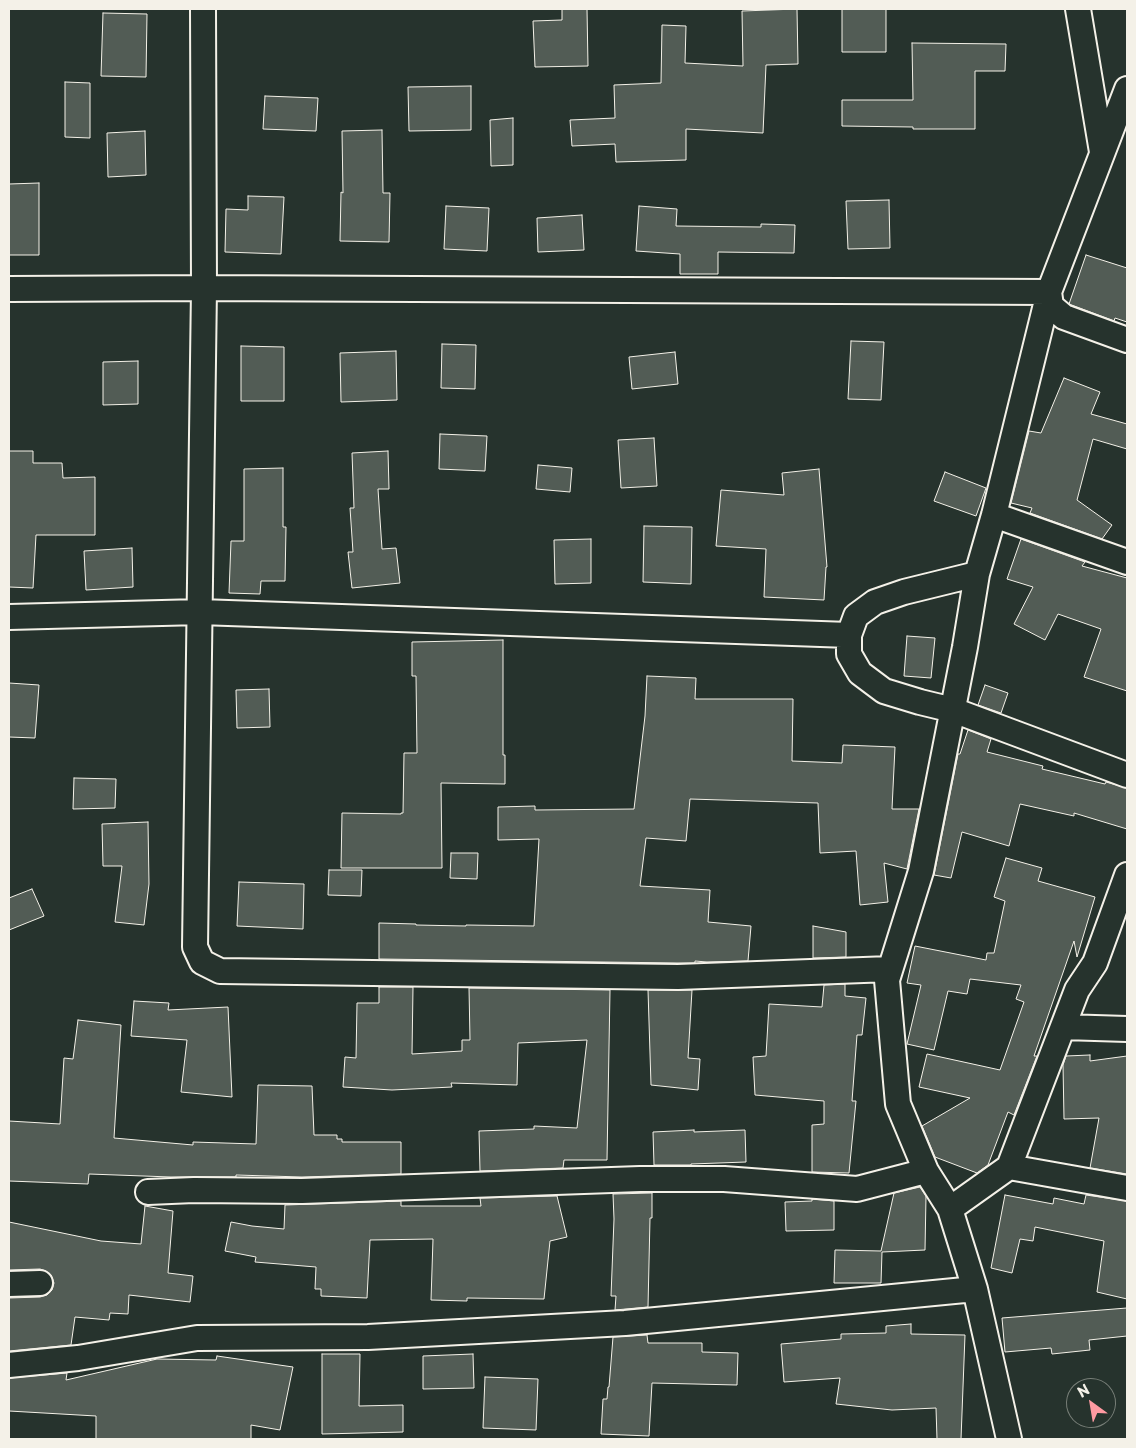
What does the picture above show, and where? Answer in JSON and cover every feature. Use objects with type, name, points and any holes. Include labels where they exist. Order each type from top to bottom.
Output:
[{"type":"street","points":[[203,9],[204,288],[195,947],[202,962],[220,971],[678,977],[890,969]]},
{"type":"street","points":[[1078,9],[1102,152]]},
{"type":"street","points":[[1009,1439],[975,1289],[950,1209],[926,1171],[898,1104],[887,980],[921,871],[965,647],[977,574],[994,514],[1049,292],[1127,89]]},
{"type":"street","points":[[9,289],[204,288],[1049,292]]},
{"type":"street","points":[[1049,292],[1051,306],[1064,317],[1127,340]]},
{"type":"street","points":[[994,514],[1127,562]]},
{"type":"street","points":[[977,574],[904,592],[875,602],[856,616],[848,635],[849,654],[860,673],[884,691],[953,710],[1127,775]]},
{"type":"street","points":[[9,617],[200,612],[848,635]]},
{"type":"street","points":[[950,1209],[1009,1167],[1077,990],[1095,963],[1127,875]]},
{"type":"street","points":[[1063,1027],[1127,1029]]},
{"type":"street","points":[[1009,1167],[1127,1188]]},
{"type":"street","points":[[148,1192],[194,1190],[302,1191],[640,1179],[724,1179],[857,1189],[926,1171]]},
{"type":"street","points":[[9,1284],[40,1283]]},
{"type":"street","points":[[9,1365],[78,1358],[197,1338],[368,1337],[615,1324],[975,1289]]},
{"type":"building","points":[[562,9],[587,9],[588,66],[535,67],[533,21],[562,20]]},
{"type":"building","points":[[797,9],[798,64],[766,65],[763,133],[686,129],[686,160],[616,162],[615,144],[572,146],[570,120],[615,118],[614,85],[661,83],[662,25],[686,26],[685,63],[743,66],[742,11]]},
{"type":"building","points":[[842,9],[886,9],[886,52],[842,52]]},
{"type":"building","points":[[103,13],[147,14],[146,77],[101,76]]},
{"type":"building","points":[[912,43],[1006,44],[1005,71],[975,71],[975,129],[842,126],[842,100],[913,100]]},
{"type":"building","points":[[65,82],[90,83],[90,138],[65,137]]},
{"type":"building","points":[[471,86],[471,130],[409,131],[408,87]]},
{"type":"building","points":[[265,96],[318,98],[316,131],[263,129]]},
{"type":"building","points":[[513,118],[513,165],[491,166],[490,120]]},
{"type":"building","points":[[382,130],[383,193],[390,193],[389,242],[340,241],[341,192],[343,193],[342,131]]},
{"type":"building","points":[[145,131],[146,175],[108,177],[107,133]]},
{"type":"building","points":[[39,183],[39,255],[9,255],[9,184]]},
{"type":"building","points":[[248,196],[284,197],[281,254],[225,252],[226,209],[248,210]]},
{"type":"building","points":[[889,200],[890,248],[848,249],[846,201]]},
{"type":"building","points":[[446,206],[489,208],[487,251],[444,249]]},
{"type":"building","points":[[639,206],[677,209],[676,226],[761,227],[761,224],[795,225],[794,253],[718,252],[718,274],[680,274],[680,254],[636,251]]},
{"type":"building","points":[[582,215],[584,250],[538,252],[537,218]]},
{"type":"building","points":[[1086,255],[1127,268],[1127,322],[1115,318],[1114,321],[1069,304]]},
{"type":"building","points":[[851,341],[884,342],[881,400],[848,399]]},
{"type":"building","points":[[442,344],[476,345],[475,389],[441,388]]},
{"type":"building","points":[[241,346],[284,347],[284,401],[241,401]]},
{"type":"building","points":[[396,351],[397,400],[341,402],[340,353]]},
{"type":"building","points":[[675,352],[678,384],[632,389],[629,357]]},
{"type":"building","points":[[138,361],[138,404],[103,405],[103,362]]},
{"type":"building","points":[[1064,378],[1100,392],[1091,414],[1127,424],[1127,449],[1093,439],[1077,500],[1112,525],[1102,539],[1030,513],[1032,508],[1011,503],[1029,431],[1041,433]]},
{"type":"building","points":[[440,434],[487,436],[485,471],[439,469]]},
{"type":"building","points":[[654,438],[657,486],[621,488],[618,440]]},
{"type":"building","points":[[9,451],[33,451],[33,463],[62,463],[63,478],[95,477],[95,535],[36,535],[33,588],[9,587]]},
{"type":"building","points":[[388,451],[389,489],[378,489],[382,549],[396,548],[400,583],[352,588],[348,552],[353,552],[350,508],[354,508],[352,453]]},
{"type":"building","points":[[538,465],[572,468],[570,492],[536,489]]},
{"type":"building","points":[[283,468],[283,527],[286,527],[285,581],[261,581],[260,594],[229,593],[231,541],[244,541],[244,469]]},
{"type":"building","points":[[819,469],[827,567],[824,600],[764,597],[766,549],[716,546],[721,490],[784,495],[782,473]]},
{"type":"building","points":[[945,472],[986,488],[976,516],[934,501]]},
{"type":"building","points":[[644,526],[692,527],[691,584],[643,582]]},
{"type":"building","points":[[591,539],[591,583],[555,584],[554,540]]},
{"type":"building","points":[[1021,539],[1085,562],[1082,566],[1127,578],[1127,691],[1084,677],[1101,629],[1058,614],[1045,640],[1014,624],[1033,587],[1007,579]]},
{"type":"building","points":[[132,548],[133,587],[86,590],[84,551]]},
{"type":"building","points":[[907,636],[935,638],[931,678],[904,676]]},
{"type":"building","points":[[503,640],[503,755],[505,755],[505,784],[441,783],[442,868],[341,868],[342,813],[403,813],[404,753],[417,753],[416,676],[412,676],[412,642]]},
{"type":"building","points":[[647,676],[696,678],[695,699],[793,699],[792,761],[842,763],[843,745],[895,747],[892,809],[919,809],[907,869],[884,863],[888,902],[860,905],[856,851],[820,853],[818,803],[690,799],[686,841],[646,838],[640,886],[710,890],[708,922],[751,926],[748,961],[695,961],[695,963],[678,963],[379,959],[379,923],[534,926],[539,839],[498,840],[498,807],[535,806],[535,810],[634,809],[645,716]]},
{"type":"building","points":[[9,683],[39,685],[35,738],[9,737]]},
{"type":"building","points":[[985,685],[1008,693],[1001,713],[978,705]]},
{"type":"building","points":[[269,689],[270,727],[237,728],[236,690]]},
{"type":"building","points":[[968,730],[991,739],[987,752],[1043,766],[1042,769],[1127,788],[1127,829],[1074,813],[1074,816],[1020,804],[1009,846],[962,832],[951,878],[934,875],[958,754],[960,754]]},
{"type":"building","points":[[74,778],[116,779],[115,808],[73,809]]},
{"type":"building","points":[[148,822],[149,884],[144,925],[115,922],[122,866],[103,866],[102,824]]},
{"type":"building","points":[[451,853],[478,853],[477,879],[450,878]]},
{"type":"building","points":[[1006,858],[1042,868],[1038,881],[1095,897],[1077,957],[1074,941],[1034,1056],[1037,1056],[1014,1115],[1008,1112],[988,1165],[977,1173],[935,1157],[922,1126],[970,1098],[919,1087],[927,1054],[1000,1070],[1024,1002],[1016,999],[1021,985],[970,979],[967,994],[948,991],[934,1050],[907,1044],[921,985],[907,983],[915,946],[986,960],[987,953],[994,953],[1005,901],[994,897]]},
{"type":"building","points":[[329,870],[362,870],[361,896],[328,895]]},
{"type":"building","points":[[239,882],[304,884],[303,929],[237,926]]},
{"type":"building","points":[[32,889],[44,916],[9,930],[9,898]]},
{"type":"building","points":[[813,926],[846,932],[846,957],[813,958]]},
{"type":"building","points":[[845,984],[845,996],[866,998],[862,1035],[857,1035],[852,1101],[856,1101],[849,1173],[812,1172],[812,1125],[824,1124],[824,1101],[755,1095],[753,1057],[766,1056],[769,1004],[822,1007],[824,985]]},
{"type":"building","points":[[379,987],[413,987],[412,1054],[462,1051],[462,1040],[470,1040],[469,988],[610,990],[607,1160],[564,1160],[563,1168],[480,1171],[479,1131],[534,1129],[534,1126],[577,1128],[587,1040],[518,1043],[517,1085],[451,1083],[452,1087],[392,1090],[343,1087],[345,1057],[356,1058],[357,1003],[379,1003]]},
{"type":"building","points":[[648,990],[692,990],[688,1058],[700,1059],[698,1090],[651,1085]]},
{"type":"building","points":[[134,1001],[169,1003],[168,1010],[228,1007],[232,1097],[181,1092],[187,1040],[131,1036]]},
{"type":"building","points":[[78,1020],[121,1025],[114,1138],[193,1145],[193,1142],[256,1144],[258,1085],[312,1086],[314,1135],[337,1135],[337,1139],[342,1139],[342,1142],[401,1142],[401,1174],[302,1177],[236,1175],[236,1177],[171,1177],[89,1174],[88,1184],[9,1181],[9,1121],[60,1124],[64,1058],[73,1059]]},
{"type":"building","points":[[1090,1055],[1090,1061],[1127,1056],[1127,1174],[1090,1168],[1099,1118],[1064,1119],[1063,1065],[1066,1056]]},
{"type":"building","points":[[694,1130],[694,1132],[745,1130],[746,1162],[654,1165],[653,1132]]},
{"type":"building","points":[[920,1187],[926,1196],[925,1250],[882,1252],[881,1283],[834,1283],[835,1250],[881,1251],[894,1193]]},
{"type":"building","points":[[652,1193],[648,1307],[615,1310],[616,1296],[611,1296],[613,1194]]},
{"type":"building","points":[[1005,1195],[1053,1204],[1054,1198],[1084,1204],[1086,1195],[1127,1201],[1127,1299],[1097,1292],[1104,1241],[1035,1227],[1033,1241],[1020,1239],[1012,1273],[991,1268]]},
{"type":"building","points":[[557,1196],[567,1237],[550,1241],[544,1299],[467,1298],[467,1301],[431,1300],[433,1239],[370,1240],[367,1298],[321,1296],[321,1289],[315,1289],[316,1267],[255,1262],[256,1257],[225,1251],[231,1222],[284,1229],[285,1205],[401,1201],[401,1206],[481,1206],[480,1198]]},
{"type":"building","points":[[812,1199],[834,1201],[834,1230],[786,1231],[785,1202],[812,1201]]},
{"type":"building","points":[[145,1206],[173,1211],[168,1273],[193,1276],[190,1302],[129,1295],[128,1314],[110,1313],[109,1320],[75,1317],[71,1345],[9,1351],[9,1298],[47,1295],[52,1290],[54,1283],[51,1275],[40,1269],[9,1270],[9,1222],[101,1241],[141,1244]]},
{"type":"building","points":[[1127,1308],[1127,1336],[1089,1340],[1090,1350],[1052,1354],[1051,1348],[1005,1352],[1002,1318]]},
{"type":"building","points":[[911,1324],[911,1334],[965,1335],[961,1439],[937,1439],[936,1408],[892,1410],[836,1404],[840,1378],[784,1382],[781,1344],[841,1339],[841,1334],[886,1333],[886,1326]]},
{"type":"building","points":[[647,1335],[648,1343],[702,1343],[702,1352],[738,1353],[737,1385],[652,1383],[649,1436],[601,1434],[603,1399],[607,1399],[609,1387],[613,1337]]},
{"type":"building","points":[[322,1354],[360,1354],[359,1406],[403,1405],[403,1432],[322,1434]]},
{"type":"building","points":[[473,1354],[474,1388],[423,1389],[423,1356]]},
{"type":"building","points":[[217,1356],[293,1367],[280,1430],[251,1425],[251,1439],[96,1439],[96,1416],[9,1411],[9,1378],[67,1373],[66,1380],[157,1359],[216,1360]]},
{"type":"building","points":[[485,1377],[538,1379],[536,1430],[483,1428]]}]
